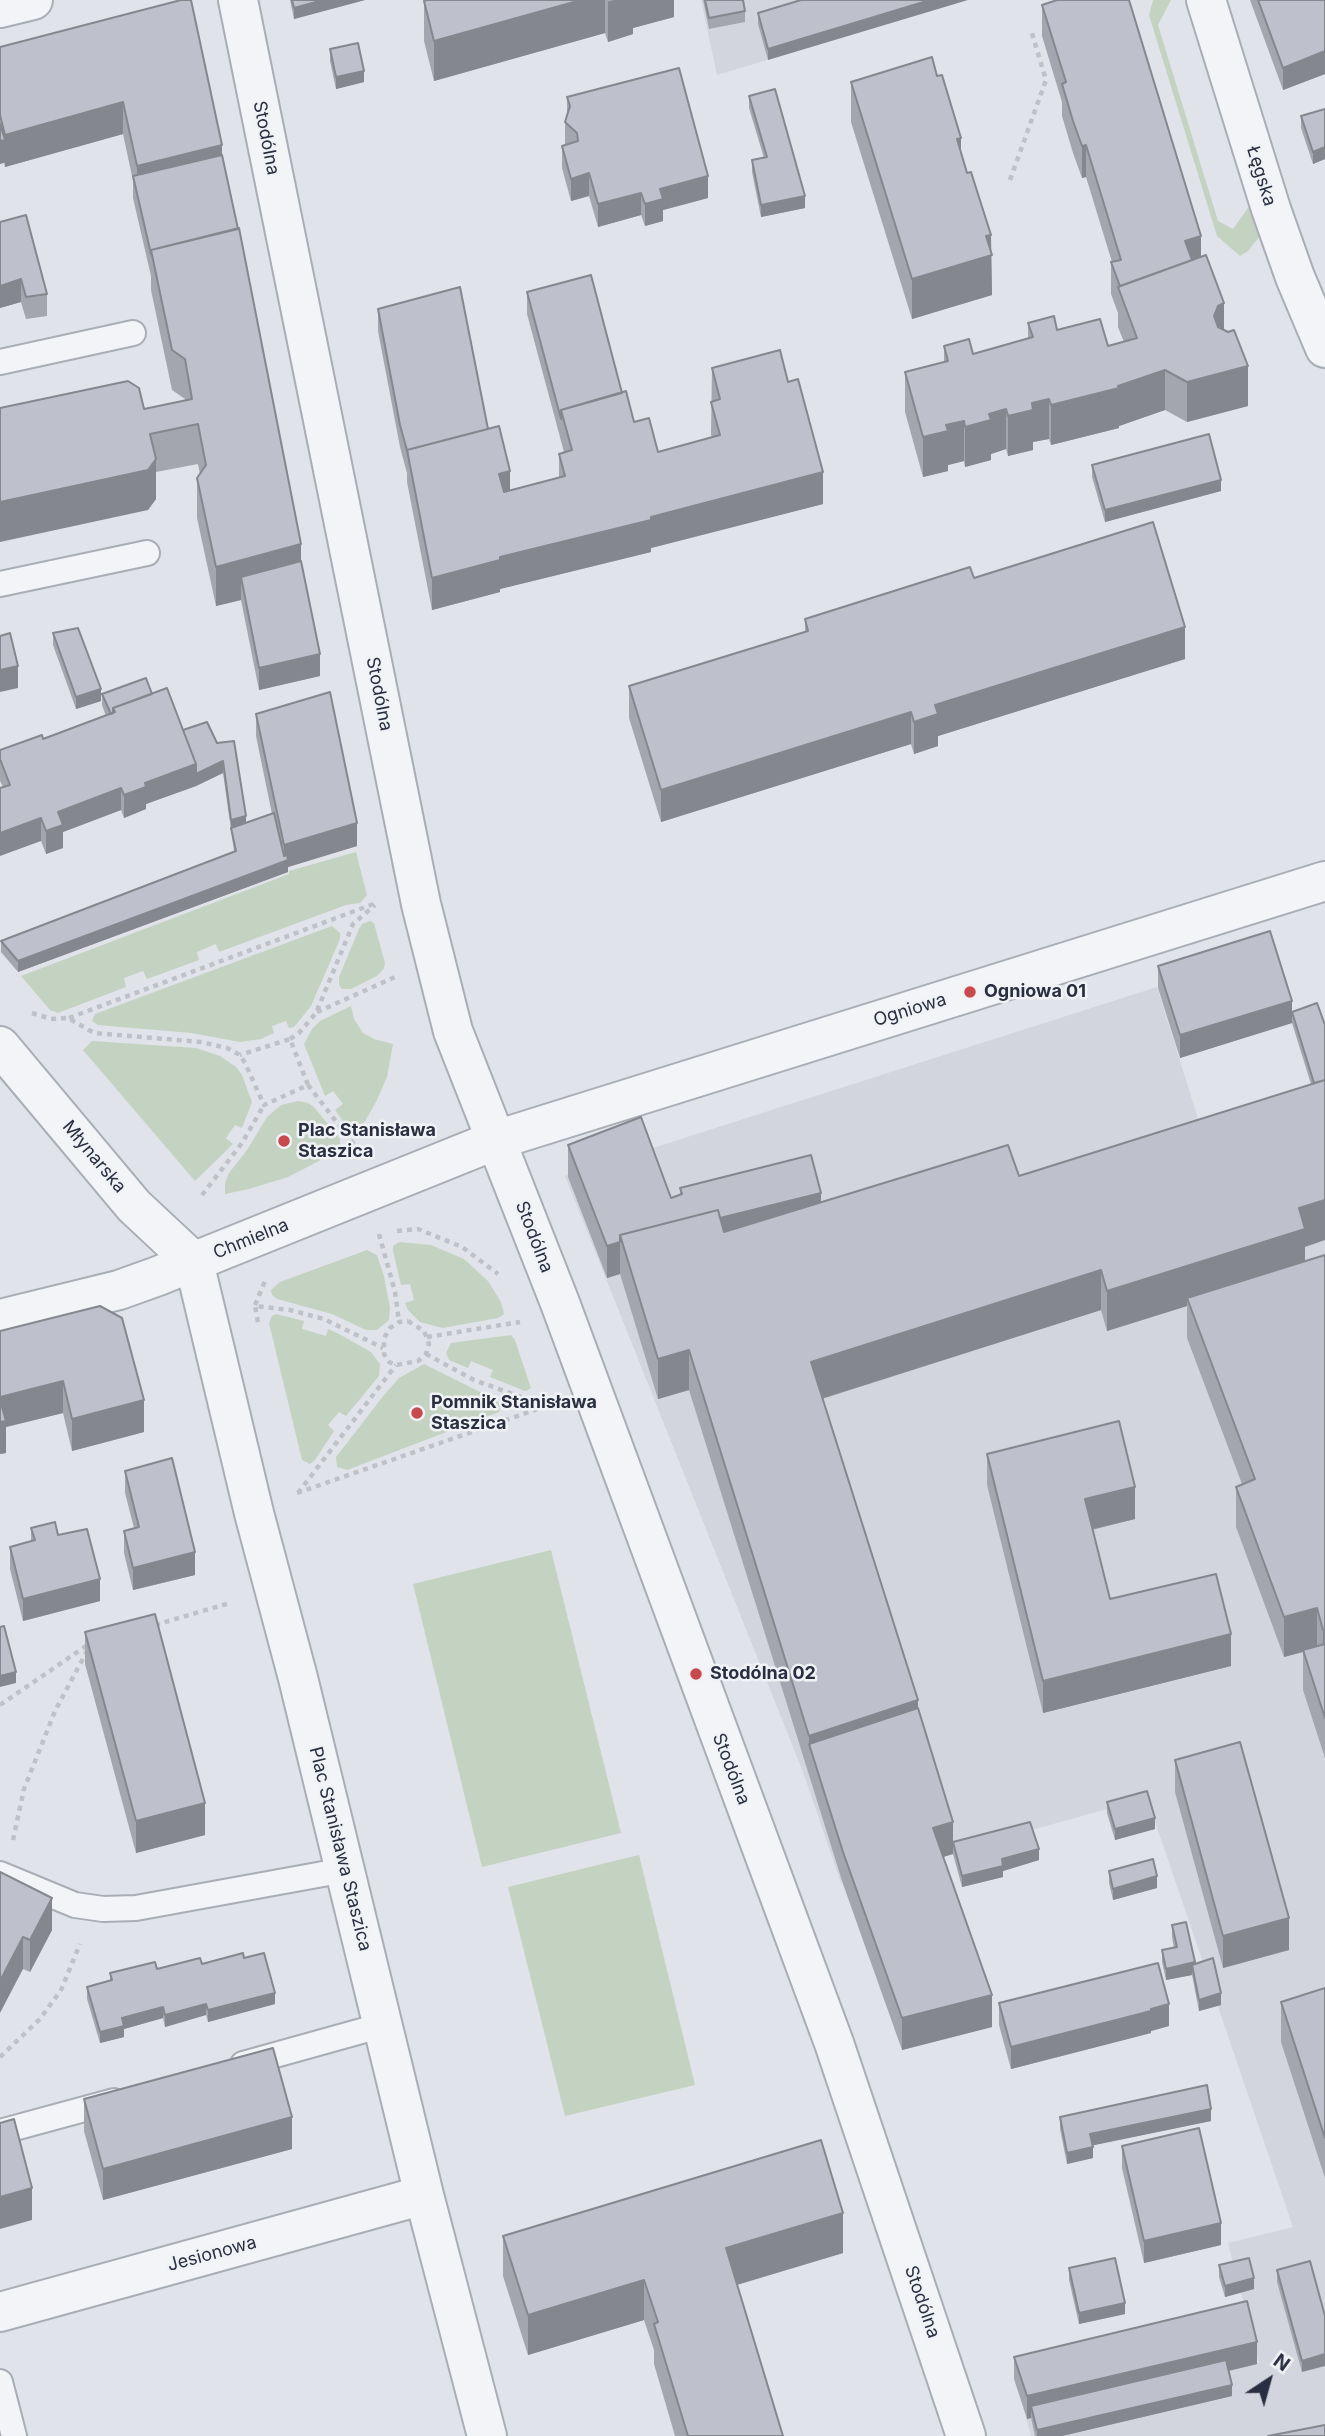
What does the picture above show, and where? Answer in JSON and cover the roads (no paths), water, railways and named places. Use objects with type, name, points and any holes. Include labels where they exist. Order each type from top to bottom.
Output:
[{"type":"street","points":[[0,8],[33,0]]},
{"type":"street","name":"Stodólna","points":[[238,0],[421,904],[453,1031],[560,1303],[834,2043],[966,2436]]},
{"type":"street","name":"Łęgska","points":[[1206,0],[1271,209],[1325,348]]},
{"type":"street","name":"Ogniowa","points":[[496,1140],[1325,881]]},
{"type":"street","name":"Młynarska","points":[[0,1046],[134,1206],[194,1262]]},
{"type":"street","name":"Chmielna","points":[[0,1319],[119,1290],[496,1140]]},
{"type":"street","name":"Plac Stanisława Staszica","points":[[194,1262],[254,1513],[487,2436]]},
{"type":"street","name":"Jesionowa","points":[[0,2312],[425,2195]]},
{"type":"lane","points":[[0,362],[133,333]]},
{"type":"lane","points":[[0,584],[147,554]]},
{"type":"lane","points":[[3,1875],[75,1905],[136,1909],[345,1870]]},
{"type":"lane","points":[[224,2070],[383,2025]]},
{"type":"lane","points":[[0,2132],[132,2095]]},
{"type":"lane","points":[[0,2382],[15,2436]]},
{"type":"place","name":"Ogniowa 01","points":[[970,992]]},
{"type":"place","name":"Plac Stanisława Staszica","points":[[284,1141]]},
{"type":"place","name":"Pomnik Stanisława Staszica","points":[[417,1413]]},
{"type":"place","name":"Stodólna 02","points":[[696,1674]]}]
